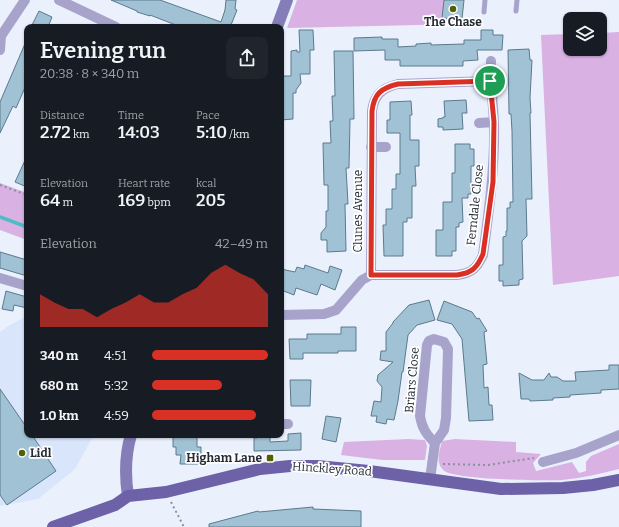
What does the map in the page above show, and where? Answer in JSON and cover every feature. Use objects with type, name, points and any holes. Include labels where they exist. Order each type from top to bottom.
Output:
[{"type":"main road","name":"Hinckley Road","points":[[52,527],[115,505],[128,496],[166,492],[260,469],[290,466],[317,466],[501,489],[563,488],[618,483]]},
{"type":"street","points":[[0,50],[1,36],[25,0]]},
{"type":"street","points":[[59,0],[110,24]]},
{"type":"street","points":[[278,24],[287,0]]},
{"type":"street","name":"Ferndale Close","points":[[371,275],[457,275],[466,274],[474,270],[480,263],[483,254],[493,182],[494,122],[490,81],[491,61]]},
{"type":"street","name":"Clunes Avenue","points":[[371,275],[371,147],[373,104],[376,96],[389,86],[398,84],[490,81]]},
{"type":"street","points":[[479,123],[494,122]]},
{"type":"street","points":[[371,147],[386,147]]},
{"type":"street","points":[[284,315],[324,314],[336,310],[362,280],[371,275]]},
{"type":"street","points":[[0,278],[24,285]]},
{"type":"street","name":"Briars Close","points":[[430,479],[434,443],[444,430],[446,418],[448,349],[444,342],[434,339],[427,345],[420,416],[422,426],[426,434],[434,443]]},
{"type":"street","points":[[543,462],[576,453],[619,435]]},
{"type":"street","points":[[128,496],[126,473],[130,438]]},
{"type":"lane","points":[[484,12],[485,0]]},
{"type":"lane","points":[[516,0],[516,11]]},
{"type":"path","points":[[0,185],[24,194]]},
{"type":"path","points":[[432,464],[488,465],[537,458],[543,462]]},
{"type":"path","points":[[166,492],[184,527]]},
{"type":"shaded area","points":[[297,0],[444,0],[443,18],[462,19],[462,24],[287,28]]},
{"type":"shaded area","points":[[619,32],[619,276],[553,285],[541,35],[563,34],[563,56],[607,56],[607,33]]},
{"type":"shaded area","points":[[0,183],[24,192],[24,239],[0,230]]},
{"type":"shaded area","points":[[24,318],[24,438],[92,438],[75,469],[38,499],[0,506],[0,332]]},
{"type":"shaded area","points":[[408,439],[425,440],[427,446],[425,460],[382,460],[341,455],[344,442]]},
{"type":"shaded area","points":[[455,439],[516,442],[516,452],[541,454],[533,463],[536,471],[572,462],[579,473],[586,471],[586,462],[591,456],[619,444],[619,469],[590,476],[562,480],[500,479],[463,476],[443,470],[439,463],[442,441]]},
{"type":"building","points":[[111,0],[160,0],[221,22],[225,10],[226,0],[236,0],[235,9],[237,10],[231,24],[173,24]]},
{"type":"building","name":"The Chase","points":[[444,0],[464,0],[462,19],[442,18]]},
{"type":"building","points":[[39,11],[52,17],[49,24],[32,24]]},
{"type":"building","points":[[299,30],[313,30],[314,50],[310,50],[310,74],[300,74],[301,83],[296,90],[296,93],[293,93],[293,119],[284,120],[284,76],[291,76],[291,51],[297,50],[297,52],[300,52]]},
{"type":"building","points":[[481,30],[493,30],[493,35],[503,35],[502,50],[477,50],[478,60],[463,61],[463,66],[400,66],[400,60],[385,60],[385,50],[354,51],[354,38],[382,37],[382,39],[398,39],[398,47],[431,43],[431,45],[464,44],[464,40],[481,40]]},
{"type":"building","points":[[24,46],[24,90],[16,108],[13,106],[0,133],[0,102]]},
{"type":"building","points":[[529,49],[530,60],[532,60],[530,113],[532,199],[526,199],[527,236],[522,241],[523,279],[519,280],[519,285],[503,286],[503,281],[499,281],[499,265],[503,265],[503,237],[506,236],[507,231],[507,208],[510,208],[510,202],[513,202],[512,131],[511,114],[509,114],[508,50]]},
{"type":"building","points":[[334,51],[353,51],[354,119],[350,119],[349,168],[346,168],[348,204],[345,204],[346,251],[327,252],[327,240],[321,240],[321,233],[326,227],[326,211],[328,211],[328,185],[324,185],[323,143],[331,143],[330,121],[333,121],[332,96],[335,96]]},
{"type":"building","points":[[466,100],[467,113],[462,113],[463,129],[443,130],[443,127],[438,127],[438,119],[445,117],[444,101]]},
{"type":"building","points":[[411,101],[412,115],[410,115],[410,140],[419,140],[419,166],[415,166],[416,186],[412,186],[412,218],[407,218],[407,222],[403,222],[403,256],[384,256],[383,225],[386,225],[386,209],[392,209],[392,189],[396,189],[396,174],[400,174],[400,133],[387,133],[387,120],[390,120],[390,102]]},
{"type":"building","points":[[455,144],[470,144],[470,149],[474,149],[474,166],[471,166],[471,194],[468,194],[468,198],[462,198],[463,222],[459,223],[459,227],[456,227],[456,251],[452,251],[452,256],[436,256],[436,230],[443,230],[443,202],[452,202],[452,173],[455,173]]},
{"type":"building","points":[[24,162],[24,186],[15,182]]},
{"type":"building","points":[[0,252],[24,259],[24,275],[0,268]]},
{"type":"building","points":[[305,265],[328,273],[330,266],[342,270],[335,290],[321,284],[317,295],[296,288],[294,295],[284,291],[284,270],[295,272],[297,267],[304,269]]},
{"type":"building","points":[[6,291],[24,296],[24,307],[14,305],[13,311],[2,309]]},
{"type":"building","points":[[429,300],[435,320],[417,325],[408,335],[394,420],[387,419],[386,424],[376,422],[377,416],[371,416],[374,401],[381,402],[382,387],[377,381],[378,375],[393,362],[380,360],[381,351],[386,351],[386,332],[409,305]]},
{"type":"building","points":[[444,301],[472,312],[477,319],[479,318],[487,331],[484,332],[487,364],[483,365],[484,388],[488,387],[489,405],[492,405],[493,420],[469,421],[462,339],[452,324],[437,320]]},
{"type":"building","points":[[341,327],[356,327],[356,351],[338,351],[338,353],[303,353],[303,359],[290,359],[289,339],[307,339],[307,334],[341,334]]},
{"type":"building","points":[[609,365],[619,365],[619,389],[601,390],[601,393],[570,395],[570,397],[553,398],[553,400],[530,401],[529,399],[521,399],[519,373],[532,380],[544,380],[549,373],[551,377],[557,377],[563,381],[576,381],[575,372],[609,370]]},
{"type":"building","points":[[290,380],[311,380],[310,406],[291,406]]},
{"type":"building","name":"Lidl","points":[[0,389],[24,424],[24,438],[34,438],[56,471],[7,505],[0,495]]},
{"type":"building","points":[[326,416],[341,418],[336,442],[322,439]]},
{"type":"building","points":[[301,433],[301,450],[254,451],[254,438],[270,438],[270,442],[288,441],[288,434]]},
{"type":"building","points":[[173,438],[197,438],[197,447],[201,447],[201,458],[198,458],[198,464],[180,464],[181,455],[176,455],[176,447],[173,447]]},
{"type":"building","points":[[313,507],[313,509],[361,511],[361,527],[209,527],[209,524],[258,511]]},
{"type":"waterway","points":[[0,217],[24,226]]},
{"type":"place","name":"The Chase","points":[[453,9]]},
{"type":"place","name":"Lidl","points":[[22,453]]},
{"type":"place","name":"Higham Lane","points":[[270,458]]},
{"type":"route","points":[[490,81],[494,122],[493,182],[483,254],[480,263],[474,270],[466,274],[457,275],[371,275],[372,111],[376,96],[389,86],[398,84],[490,81]]}]
